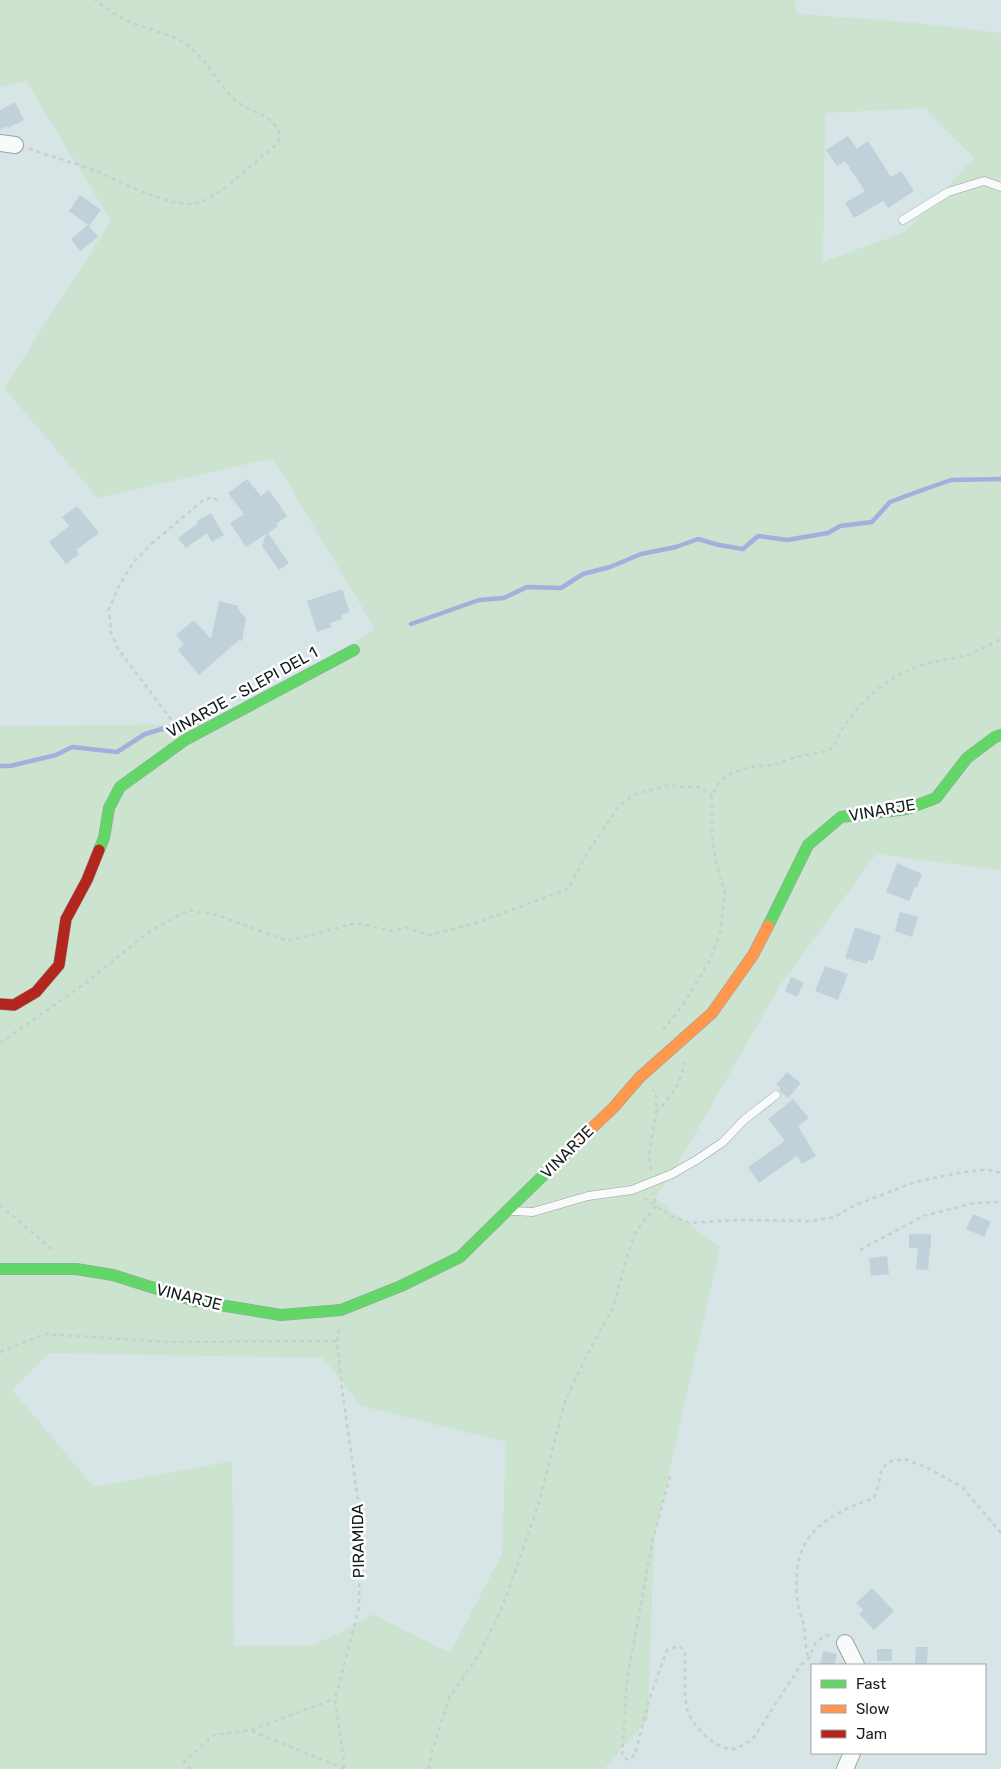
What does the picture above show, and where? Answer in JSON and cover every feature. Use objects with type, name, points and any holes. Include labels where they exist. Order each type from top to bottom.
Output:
[{"type":"street","name":"VINARJE - SLEPI DEL 1","points":[[0,1004],[14,1005],[36,992],[59,965],[66,919],[87,880],[104,838],[109,808],[120,787],[185,740],[354,650]]},
{"type":"street","name":"VINARJE","points":[[0,1270],[76,1269],[113,1274],[195,1302],[281,1315],[341,1310],[401,1286],[460,1257],[614,1107],[640,1077],[712,1013],[753,955],[808,845],[841,817],[906,809],[936,798],[967,758],[995,737],[1001,735]]},
{"type":"street","points":[[845,1643],[856,1664]]},
{"type":"street","points":[[845,1769],[852,1754]]},
{"type":"lane","points":[[903,220],[948,192],[984,181],[1001,187]]},
{"type":"lane","points":[[508,1211],[533,1212],[588,1196],[632,1190],[672,1174],[723,1142],[744,1120],[776,1095]]},
{"type":"path","points":[[8,144],[95,171],[164,199],[189,204],[197,203],[212,196],[264,155],[279,140],[280,133],[275,125],[265,117],[238,102],[227,92],[203,61],[187,45],[169,36],[128,21],[95,0]]},
{"type":"path","points":[[185,740],[171,717],[118,649],[111,633],[109,609],[124,577],[133,563],[150,545],[202,501],[212,497],[219,500]]},
{"type":"path","points":[[662,1031],[682,1006],[708,964],[720,934],[725,893],[715,858],[712,835],[712,796],[719,782],[733,772],[756,766],[774,765],[795,757],[823,752],[834,747],[846,722],[866,699],[886,681],[925,664],[970,654],[1001,639]]},
{"type":"path","points":[[0,1043],[83,985],[150,931],[189,910],[217,915],[288,941],[356,923],[390,931],[406,928],[430,935],[476,923],[568,889],[587,853],[620,805],[635,794],[669,785],[701,787],[712,796]]},
{"type":"path","points":[[655,1113],[672,1095],[683,1073],[690,1034]]},
{"type":"path","points":[[640,1077],[656,1093],[650,1150],[651,1183],[656,1206]]},
{"type":"path","points":[[632,1190],[671,1216],[690,1223],[739,1220],[811,1221],[834,1217],[854,1206],[915,1182],[980,1170],[989,1170],[1001,1174]]},
{"type":"path","points":[[860,1250],[923,1216],[974,1203],[1001,1202]]},
{"type":"path","points":[[0,1204],[55,1251]]},
{"type":"path","points":[[429,1769],[431,1756],[449,1698],[480,1653],[504,1602],[538,1506],[565,1401],[612,1308],[628,1253],[637,1230],[656,1206]]},
{"type":"path","name":"PIRAMIDA","points":[[341,1310],[337,1341],[360,1514],[358,1608],[335,1699],[345,1769]]},
{"type":"path","points":[[0,1352],[45,1334],[169,1342],[337,1341]]},
{"type":"path","points":[[809,1658],[805,1644],[804,1626],[798,1605],[796,1577],[799,1555],[806,1540],[817,1528],[834,1515],[874,1498],[882,1468],[890,1461],[905,1459],[928,1468],[962,1487],[1001,1533]]},
{"type":"path","points":[[670,1476],[652,1543],[627,1680],[622,1756],[628,1760],[634,1755],[649,1700],[666,1650],[673,1646],[679,1646],[685,1651],[685,1690],[688,1710],[706,1737],[718,1745],[730,1749],[742,1746],[752,1740],[800,1665],[809,1658],[816,1642],[826,1635],[845,1643]]},
{"type":"path","points":[[191,1769],[184,1762],[214,1735],[250,1730],[335,1699]]},
{"type":"path","points":[[250,1730],[345,1769]]},
{"type":"green space","points":[[0,0],[794,0],[797,14],[907,22],[1001,33],[1001,870],[876,854],[781,984],[672,1174],[655,1198],[720,1248],[654,1538],[648,1719],[604,1769],[0,1769],[0,726],[231,724],[375,629],[273,458],[98,498],[4,388],[111,221],[26,81],[0,87]],"holes":[[[925,108],[974,158],[905,232],[823,262],[825,113]],[[49,1353],[323,1358],[361,1406],[506,1442],[502,1554],[450,1653],[372,1614],[344,1631],[310,1646],[234,1646],[232,1461],[94,1487],[12,1390]]]},
{"type":"building","points":[[15,102],[24,120],[0,130],[0,110]]},
{"type":"building","points":[[848,136],[857,149],[868,141],[891,177],[901,171],[914,191],[888,208],[883,201],[854,218],[845,203],[865,191],[845,161],[837,166],[826,150]]},
{"type":"building","points":[[80,195],[101,210],[89,226],[98,237],[80,251],[71,239],[88,225],[69,211]]},
{"type":"building","points":[[247,479],[261,496],[269,490],[287,516],[268,533],[289,563],[279,570],[262,546],[266,534],[246,547],[230,523],[244,514],[228,493]]},
{"type":"building","points":[[77,506],[99,533],[76,550],[79,554],[66,564],[49,542],[69,526],[62,517]]},
{"type":"building","points":[[211,513],[224,535],[212,542],[207,533],[186,548],[178,538],[198,523],[197,521]]},
{"type":"building","points":[[342,589],[350,612],[341,615],[342,619],[330,623],[331,627],[317,632],[307,601]]},
{"type":"building","points":[[219,601],[239,606],[238,609],[246,619],[242,641],[239,640],[199,675],[178,650],[184,644],[176,635],[194,620],[211,639]]},
{"type":"building","points":[[897,863],[922,874],[909,901],[886,892]]},
{"type":"building","points":[[900,912],[918,917],[912,937],[895,931]]},
{"type":"building","points":[[855,927],[881,936],[873,961],[868,960],[867,964],[845,958]]},
{"type":"building","points":[[825,966],[848,974],[838,1000],[815,991]]},
{"type":"building","points":[[791,977],[804,983],[797,997],[785,991]]},
{"type":"building","points":[[787,1072],[801,1083],[788,1098],[779,1090],[781,1088],[776,1085]]},
{"type":"building","points":[[793,1099],[809,1118],[798,1126],[816,1156],[802,1164],[797,1156],[759,1183],[748,1167],[785,1141],[768,1119]]},
{"type":"building","points":[[973,1214],[991,1222],[984,1237],[966,1229]]},
{"type":"building","points":[[909,1234],[931,1234],[928,1270],[916,1269],[918,1248],[909,1248]]},
{"type":"building","points":[[887,1256],[889,1274],[871,1276],[869,1258]]},
{"type":"building","points":[[872,1588],[894,1611],[874,1630],[859,1614],[863,1610],[856,1603]]},
{"type":"building","points":[[916,1647],[928,1647],[927,1664],[915,1664]]},
{"type":"building","points":[[877,1649],[892,1649],[892,1661],[877,1661]]},
{"type":"building","points":[[823,1651],[837,1654],[834,1664],[820,1664]]},
{"type":"waterway","points":[[411,624],[479,600],[504,598],[527,587],[561,588],[583,574],[610,567],[641,554],[676,547],[698,539],[743,549],[758,536],[787,540],[828,533],[840,526],[872,522],[890,502],[951,480],[1001,479]]},
{"type":"waterway","points":[[0,766],[10,766],[56,755],[72,747],[117,752],[145,734],[169,727]]},
{"type":"traffic: fast","points":[[99,850],[104,838],[109,808],[120,787],[185,740],[354,650]]},
{"type":"traffic: fast","points":[[768,926],[808,845],[841,817],[907,809],[936,798],[967,758],[995,737],[1001,735]]},
{"type":"traffic: fast","points":[[0,1269],[76,1269],[113,1275],[195,1301],[281,1315],[341,1310],[401,1286],[460,1257],[564,1155]]},
{"type":"traffic: slow","points":[[564,1155],[614,1107],[640,1077],[712,1013],[753,955],[768,926]]},
{"type":"traffic: jam","points":[[0,1004],[14,1005],[36,992],[59,965],[66,919],[87,880],[99,850]]}]
